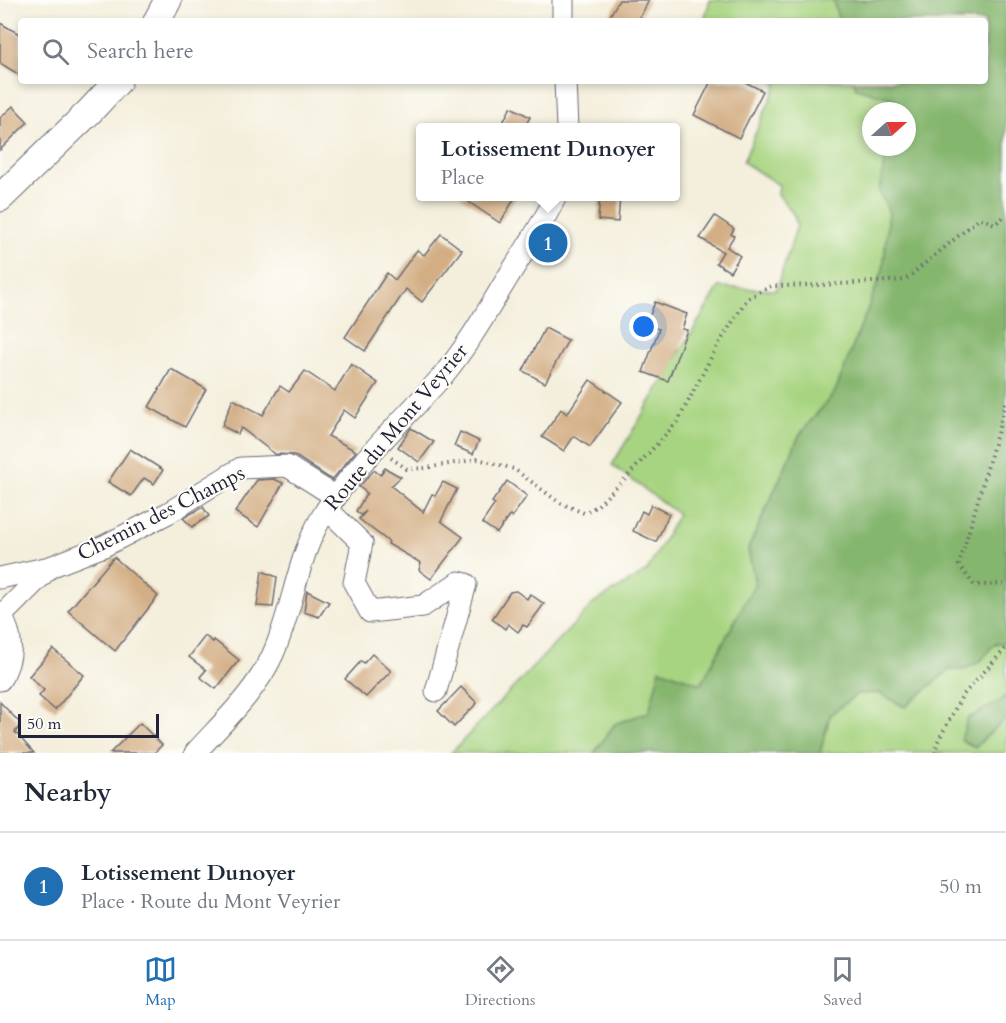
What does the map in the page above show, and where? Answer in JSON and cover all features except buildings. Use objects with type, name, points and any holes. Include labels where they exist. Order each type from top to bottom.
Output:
[{"type":"main road","points":[[159,18],[168,0]]},
{"type":"main road","points":[[0,198],[115,84]]},
{"type":"street","points":[[563,0],[563,18]]},
{"type":"street","points":[[565,84],[567,123]]},
{"type":"street","name":"Route du Mont Veyrier","points":[[195,753],[254,688],[266,670],[275,651],[308,544],[332,503],[360,466],[411,412],[463,350],[553,201]]},
{"type":"street","name":"Chemin des Champs","points":[[0,578],[50,567],[138,529],[241,468],[286,466],[332,503],[362,543],[354,583],[370,612],[423,606],[459,582],[466,584],[436,691]]},
{"type":"street","name":"Chemin des Champs","points":[[1,615],[50,567]]},
{"type":"street","points":[[0,680],[8,666],[11,653],[10,636],[1,615]]},
{"type":"path","points":[[374,451],[394,459],[407,469],[478,459],[514,469],[560,503],[584,513],[597,506],[624,480],[678,421],[716,348],[747,299],[771,286],[905,280],[980,218],[995,224],[1006,215]]},
{"type":"path","points":[[1006,403],[959,565],[974,585],[1006,584]]},
{"type":"path","points":[[935,753],[962,696],[1006,648]]},
{"type":"green space","points":[[710,0],[833,0],[838,18],[705,18]]},
{"type":"green space","points":[[833,0],[1006,0],[1006,642],[994,644],[981,661],[963,670],[949,670],[905,707],[879,693],[857,694],[830,715],[820,753],[594,753],[615,724],[649,712],[660,669],[701,684],[755,583],[748,549],[800,434],[835,392],[883,270],[889,212],[879,191],[885,156],[916,156],[916,102],[894,102],[895,99],[856,88],[855,84],[988,84],[988,18],[838,18]]},
{"type":"green space","points":[[777,84],[855,84],[856,88],[895,99],[894,102],[862,102],[862,156],[885,156],[879,191],[889,212],[883,270],[835,392],[800,434],[748,549],[755,583],[701,685],[649,712],[615,724],[594,753],[451,753],[594,603],[647,571],[678,514],[612,465],[719,287],[776,290],[797,226],[794,215],[778,194],[779,185],[743,162]]},
{"type":"green space","points":[[1006,642],[1006,695],[1000,701],[967,719],[976,747],[1006,718],[1006,753],[820,753],[830,715],[857,694],[879,693],[905,707],[949,670],[963,670],[981,661],[994,644]]},
{"type":"green space","points":[[1006,695],[1006,718],[975,747],[961,740],[967,719],[1000,701]]},
{"type":"place","name":"Lotissement Dunoyer","points":[[548,243]]}]
